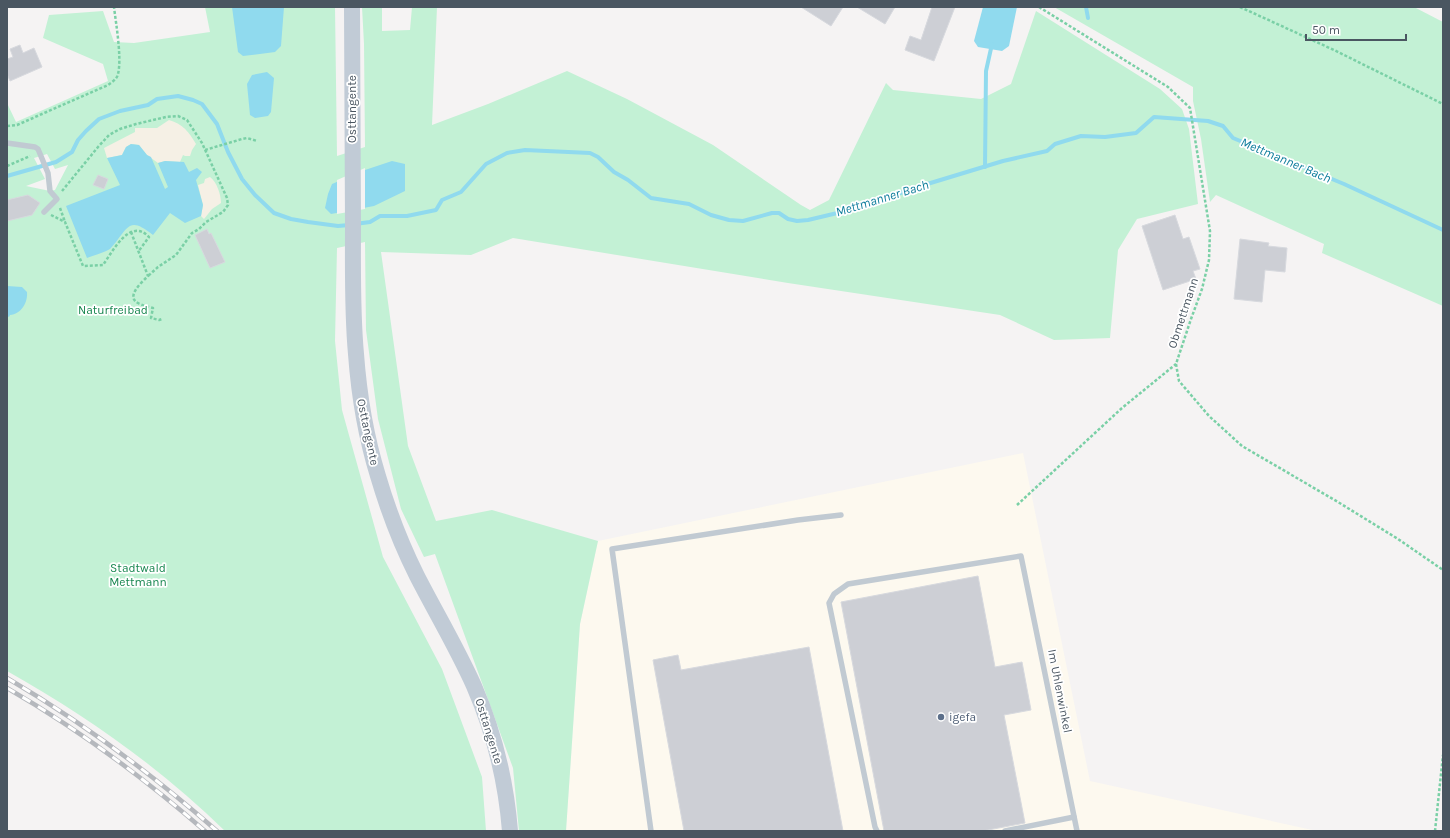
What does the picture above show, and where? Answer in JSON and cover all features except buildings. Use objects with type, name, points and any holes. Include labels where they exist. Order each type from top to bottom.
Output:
[{"type":"main road","name":"Osttangente","points":[[352,7],[354,336],[365,423],[378,476],[393,521],[409,559],[459,654],[480,702],[492,735],[507,804],[510,831]]},
{"type":"lane","points":[[7,143],[35,147],[40,151],[48,173],[50,191],[57,199],[44,212]]},
{"type":"lane","points":[[651,831],[612,549],[798,520],[841,515]]},
{"type":"lane","name":"Im Uhlenwinkel","points":[[877,831],[829,603],[834,594],[848,584],[1022,556],[1077,831]]},
{"type":"lane","points":[[1005,831],[1074,817]]},
{"type":"path","points":[[7,126],[18,125],[108,85],[114,80],[118,73],[119,64],[114,7]]},
{"type":"path","name":"Obmettmann","points":[[1039,7],[1168,87],[1190,108],[1210,231],[1210,260],[1202,289],[1190,319],[1176,364],[1179,381],[1209,416],[1242,446],[1392,535],[1443,570]]},
{"type":"path","points":[[1240,7],[1334,50],[1443,104]]},
{"type":"path","points":[[138,252],[149,237],[142,231],[137,230],[123,237],[103,265],[83,266],[57,199],[109,135],[120,129],[166,117],[178,116],[187,120],[191,125],[205,150],[227,198],[228,205],[223,212],[206,222],[192,233],[176,255],[158,267],[136,288],[134,298],[137,303],[153,308],[151,318],[159,320],[162,319]]},
{"type":"path","points":[[205,150],[247,138],[257,141]]},
{"type":"path","points":[[7,166],[40,151]]},
{"type":"path","points":[[44,212],[66,222]]},
{"type":"path","points":[[131,232],[148,276]]},
{"type":"path","points":[[1017,505],[1122,408],[1176,364]]},
{"type":"path","points":[[1435,831],[1443,755]]},
{"type":"shaded area","points":[[1023,453],[1090,781],[1317,831],[566,831],[580,624],[598,541]]},
{"type":"green space","points":[[205,7],[335,7],[337,156],[365,147],[364,44],[362,7],[382,7],[382,31],[410,30],[412,7],[437,7],[432,125],[488,104],[567,71],[627,99],[713,145],[810,210],[829,200],[886,83],[893,90],[981,99],[1011,84],[1036,11],[1160,89],[1182,109],[1189,129],[1198,204],[1137,219],[1118,250],[1110,338],[1054,340],[1000,315],[788,283],[513,238],[471,255],[381,252],[408,446],[436,521],[492,510],[598,541],[580,624],[566,831],[519,831],[513,768],[435,554],[424,557],[401,509],[378,419],[366,330],[365,242],[337,248],[335,341],[342,410],[383,557],[442,669],[482,777],[486,831],[225,831],[175,786],[121,744],[65,706],[7,671],[7,103],[16,122],[108,81],[103,64],[43,38],[49,15],[103,11],[114,42],[134,43],[210,32]],"holes":[[[47,154],[55,169],[68,165],[55,190],[50,191],[26,186],[45,179],[34,158]]]},
{"type":"green space","points":[[1054,7],[1414,7],[1443,22],[1443,306],[1322,253],[1324,244],[1216,195],[1210,202],[1201,139],[1193,101],[1193,87]]},
{"type":"sand","points":[[169,120],[185,129],[196,144],[190,156],[183,155],[180,162],[165,161],[158,163],[147,155],[139,145],[131,144],[126,147],[122,155],[107,158],[104,148],[135,132],[135,128],[157,128]]},
{"type":"sand","points":[[210,177],[215,182],[218,189],[221,203],[212,209],[204,219],[201,216],[203,205],[198,185],[204,183],[205,179]]},
{"type":"water","points":[[232,7],[284,7],[281,46],[275,52],[243,56],[238,52]]},
{"type":"water","points":[[983,7],[1017,7],[1009,46],[1002,51],[978,47],[974,41]]},
{"type":"water","points":[[267,72],[274,78],[271,112],[268,116],[255,118],[250,115],[247,84],[252,75]]},
{"type":"water","points":[[131,144],[139,145],[147,155],[151,157],[165,189],[168,187],[158,163],[165,161],[184,162],[189,172],[197,168],[202,172],[196,180],[203,205],[201,216],[185,223],[170,213],[153,235],[136,225],[132,225],[128,227],[110,249],[87,258],[66,206],[120,185],[107,158],[122,155],[126,147]]},
{"type":"water","points":[[392,161],[405,164],[405,191],[374,206],[331,214],[325,208],[332,184],[365,170]]},
{"type":"water","points":[[7,286],[22,287],[27,292],[23,307],[17,313],[10,315],[9,317],[7,316]]},
{"type":"pier","points":[[365,168],[365,209],[337,214],[337,180]]},
{"type":"waterway","points":[[1086,7],[1088,18]]},
{"type":"waterway","points":[[985,167],[986,71],[992,44]]},
{"type":"waterway","name":"Mettmanner Bach","points":[[7,176],[56,162],[72,152],[78,140],[99,119],[120,111],[148,105],[157,99],[178,96],[202,104],[217,124],[228,152],[242,179],[255,195],[274,213],[291,219],[308,222],[338,226],[349,225]]},
{"type":"waterway","name":"Mettmanner Bach","points":[[355,224],[370,222],[380,216],[407,216],[436,210],[442,200],[461,192],[486,164],[507,153],[525,150],[590,153],[598,157],[614,172],[628,180],[651,198],[689,204],[711,215],[729,220],[743,221],[772,213],[779,213],[788,219],[797,221],[808,220],[850,210],[924,185],[1003,161],[1047,151],[1055,144],[1081,136],[1105,137],[1136,133],[1154,117],[1208,121],[1223,126],[1233,138],[1344,184],[1443,230]]},
{"type":"railway","points":[[7,678],[62,712],[116,750],[167,789],[217,831]]},
{"type":"railway","points":[[7,688],[85,737],[134,773],[205,831]]},
{"type":"place","name":"igefa","points":[[941,717]]},
{"type":"park label","name":"Naturfreibad","points":[[113,310]]},
{"type":"park label","name":"Stadtwald Mettmann","points":[[138,575]]}]
